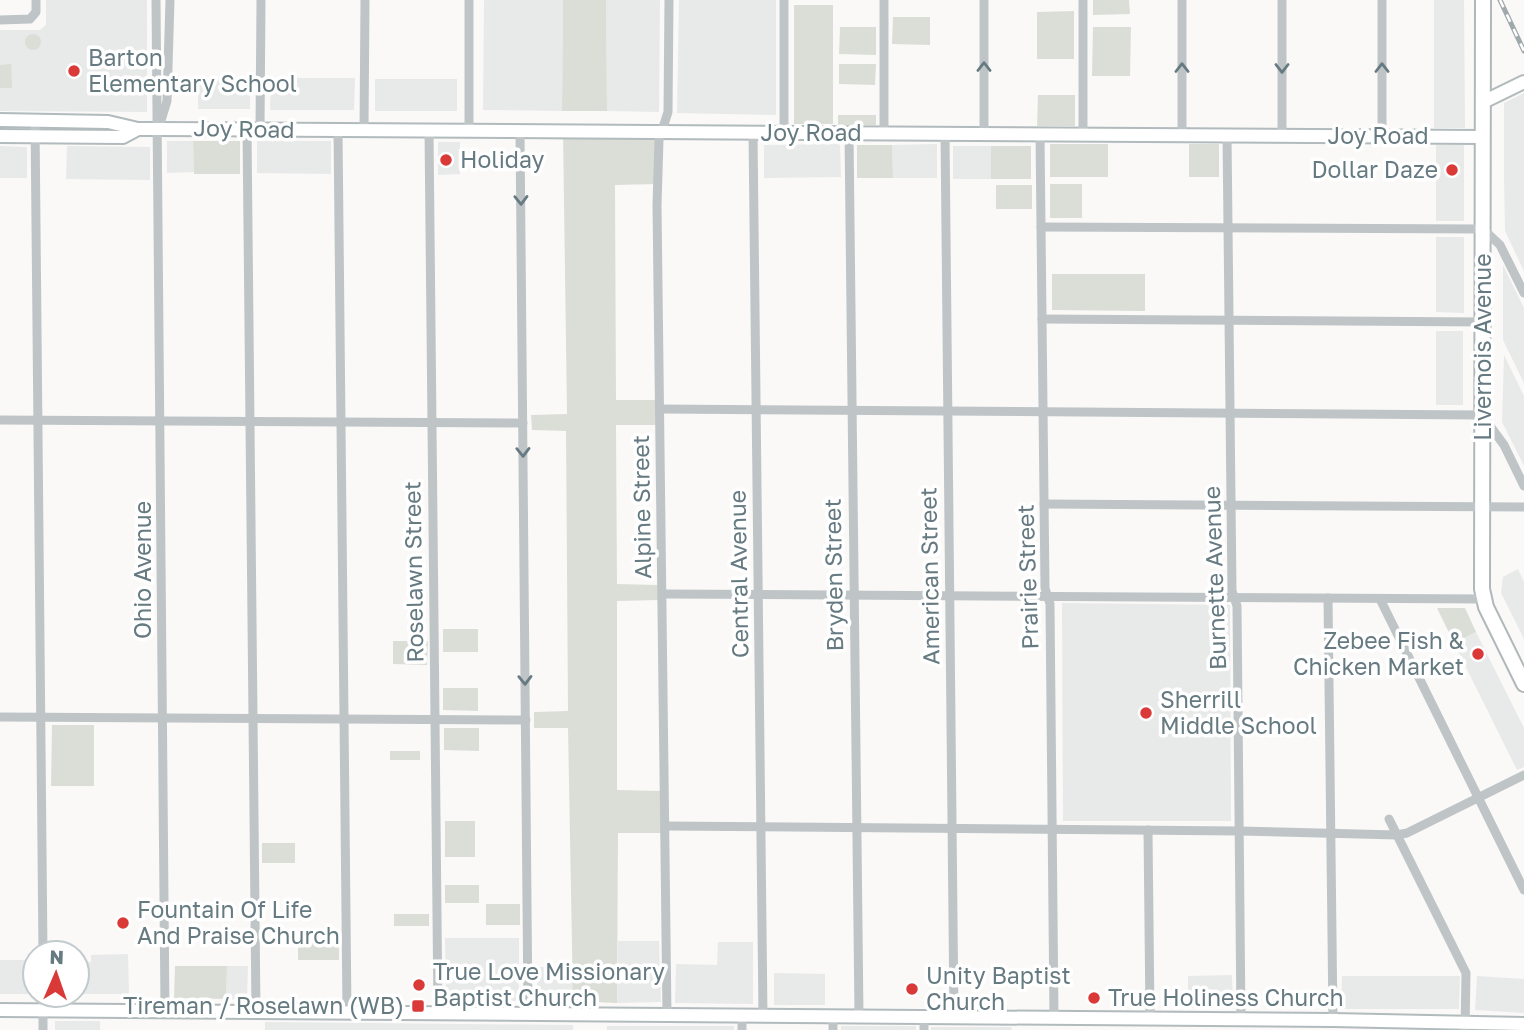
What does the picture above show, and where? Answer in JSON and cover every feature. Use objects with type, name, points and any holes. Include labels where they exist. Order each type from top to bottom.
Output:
[{"type":"main road","name":"Livernois Avenue","points":[[1483,0],[1483,599],[1524,684]]},
{"type":"street","points":[[0,20],[26,20],[34,17],[36,0]]},
{"type":"street","name":"Ohio Avenue","points":[[156,0],[165,1011]]},
{"type":"street","name":"Ohio Avenue","points":[[159,128],[167,101],[170,0]]},
{"type":"street","points":[[256,1012],[250,421],[253,130],[261,0]]},
{"type":"street","points":[[364,130],[365,0]]},
{"type":"street","points":[[469,0],[469,131]]},
{"type":"street","name":"Alpine Street","points":[[667,1014],[657,205],[659,140],[668,112],[669,0]]},
{"type":"street","points":[[784,0],[784,133]]},
{"type":"street","points":[[884,0],[884,134]]},
{"type":"street","points":[[984,0],[984,134]]},
{"type":"street","points":[[1083,0],[1083,135]]},
{"type":"street","points":[[1182,0],[1182,135]]},
{"type":"street","points":[[1282,0],[1282,136]]},
{"type":"street","points":[[1382,0],[1382,136]]},
{"type":"street","points":[[156,22],[169,22]]},
{"type":"street","points":[[1483,102],[1524,82]]},
{"type":"street","name":"Joy Road","points":[[0,120],[108,122],[138,129],[1483,137]]},
{"type":"street","points":[[35,121],[43,939]]},
{"type":"street","name":"Joy Road","points":[[0,136],[123,136],[138,129]]},
{"type":"street","points":[[338,130],[346,1012]]},
{"type":"street","name":"Roselawn Street","points":[[429,131],[438,1013]]},
{"type":"street","points":[[520,132],[528,1013]]},
{"type":"street","name":"Central Avenue","points":[[753,133],[763,1015]]},
{"type":"street","name":"Bryden Street","points":[[849,134],[859,1016]]},
{"type":"street","name":"American Street","points":[[945,134],[954,1017]]},
{"type":"street","name":"Prairie Street","points":[[1040,135],[1044,504],[1050,604],[1054,1018]]},
{"type":"street","name":"Burnette Avenue","points":[[1227,135],[1231,505],[1234,598],[1237,606],[1241,1019]]},
{"type":"street","points":[[1041,227],[1483,229],[1500,245],[1524,293]]},
{"type":"street","points":[[1042,320],[1483,322]]},
{"type":"street","points":[[660,409],[1482,415],[1504,445],[1524,486]]},
{"type":"street","points":[[0,420],[523,423]]},
{"type":"street","points":[[1044,504],[1524,507]]},
{"type":"street","points":[[663,594],[1483,599]]},
{"type":"street","points":[[1328,598],[1333,1020]]},
{"type":"street","points":[[1380,599],[1524,890]]},
{"type":"street","points":[[0,717],[526,720]]},
{"type":"street","points":[[666,826],[1397,835],[1524,775]]},
{"type":"street","points":[[1389,819],[1466,974],[1465,1026]]},
{"type":"street","points":[[1148,830],[1150,1018]]},
{"type":"street","points":[[0,1010],[924,1016],[1019,1024],[1054,1018],[1115,1024],[1150,1018],[1211,1024],[1241,1019],[1307,1025],[1333,1020],[1465,1026],[1524,1024]]},
{"type":"street","points":[[43,1010],[43,1030]]},
{"type":"street","points":[[742,1015],[742,1030]]},
{"type":"street","points":[[833,1016],[833,1030]]},
{"type":"street","points":[[924,1016],[925,1030]]},
{"type":"shaded area","name":"Barton Elementary School","points":[[46,0],[147,0],[147,112],[0,111],[0,30],[40,30],[46,25]]},
{"type":"shaded area","points":[[484,0],[563,0],[562,111],[483,110]]},
{"type":"shaded area","points":[[563,0],[606,0],[607,111],[562,111]]},
{"type":"shaded area","points":[[606,0],[660,0],[659,112],[607,111]]},
{"type":"shaded area","points":[[679,0],[776,0],[776,115],[677,113]]},
{"type":"shaded area","points":[[1093,0],[1129,0],[1130,14],[1093,15]]},
{"type":"shaded area","points":[[1434,0],[1464,0],[1465,128],[1434,128]]},
{"type":"shaded area","points":[[794,5],[833,5],[833,124],[794,124]]},
{"type":"shaded area","points":[[1074,11],[1074,59],[1037,59],[1037,12]]},
{"type":"shaded area","points":[[893,17],[930,17],[930,45],[892,44]]},
{"type":"shaded area","points":[[840,27],[876,27],[876,55],[839,54]]},
{"type":"shaded area","points":[[1093,27],[1131,27],[1130,76],[1092,76]]},
{"type":"shaded area","points":[[30,34],[36,34],[41,42],[39,48],[30,50],[25,45],[25,39]]},
{"type":"shaded area","points":[[11,64],[12,88],[0,88],[0,65]]},
{"type":"shaded area","points":[[839,64],[876,64],[875,85],[839,84]]},
{"type":"shaded area","points":[[250,78],[250,109],[198,109],[198,79]]},
{"type":"shaded area","points":[[271,78],[355,78],[354,110],[270,110]]},
{"type":"shaded area","points":[[375,79],[457,79],[457,111],[375,111]]},
{"type":"shaded area","points":[[1524,93],[1524,271],[1505,231],[1504,103]]},
{"type":"shaded area","points":[[1038,95],[1075,95],[1075,126],[1037,126]]},
{"type":"shaded area","points":[[838,115],[876,115],[876,125],[838,125]]},
{"type":"shaded area","points":[[563,132],[658,133],[659,184],[615,185],[616,400],[657,400],[657,425],[616,425],[617,584],[658,585],[659,600],[617,601],[617,790],[661,791],[661,833],[618,833],[617,1003],[573,1001],[568,728],[534,728],[534,712],[568,711],[566,431],[532,430],[531,415],[567,414]]},
{"type":"shaded area","points":[[167,141],[193,141],[194,172],[167,173]]},
{"type":"shaded area","points":[[193,141],[240,141],[240,174],[194,174]]},
{"type":"shaded area","points":[[257,141],[331,141],[331,174],[257,173]]},
{"type":"shaded area","points":[[438,142],[460,142],[460,174],[438,175]]},
{"type":"shaded area","points":[[840,144],[841,177],[764,178],[764,145]]},
{"type":"shaded area","points":[[937,144],[937,178],[893,178],[892,145]]},
{"type":"shaded area","points":[[1050,144],[1108,144],[1108,177],[1050,177]]},
{"type":"shaded area","points":[[1189,144],[1219,144],[1219,177],[1189,177]]},
{"type":"shaded area","points":[[857,145],[892,145],[893,178],[857,178]]},
{"type":"shaded area","points":[[1436,145],[1464,145],[1464,221],[1436,221]]},
{"type":"shaded area","points":[[0,146],[27,147],[27,178],[0,178]]},
{"type":"shaded area","points":[[67,146],[150,147],[150,180],[66,179]]},
{"type":"shaded area","points":[[953,146],[991,146],[991,179],[953,179]]},
{"type":"shaded area","points":[[991,146],[1031,146],[1031,179],[991,179]]},
{"type":"shaded area","points":[[1050,184],[1082,184],[1082,218],[1050,218]]},
{"type":"shaded area","points":[[996,185],[1032,185],[1032,209],[996,209]]},
{"type":"shaded area","points":[[1436,237],[1464,237],[1464,313],[1436,312]]},
{"type":"shaded area","points":[[1503,265],[1524,308],[1524,383],[1503,340]]},
{"type":"shaded area","points":[[1052,274],[1145,274],[1145,311],[1052,310]]},
{"type":"shaded area","points":[[1436,331],[1463,331],[1463,405],[1436,405]]},
{"type":"shaded area","points":[[1504,355],[1524,396],[1524,466],[1502,422]]},
{"type":"shaded area","points":[[1518,569],[1524,582],[1524,639],[1501,593],[1503,577]]},
{"type":"shaded area","name":"Sherrill Middle School","points":[[1062,603],[1230,605],[1231,821],[1063,821]]},
{"type":"shaded area","points":[[1437,608],[1465,608],[1476,632],[1454,643]]},
{"type":"shaded area","points":[[443,629],[478,629],[478,652],[443,652]]},
{"type":"shaded area","points":[[1476,632],[1524,728],[1524,767],[1517,770],[1454,643]]},
{"type":"shaded area","points":[[393,641],[428,641],[427,665],[393,664]]},
{"type":"shaded area","points":[[443,688],[478,688],[478,711],[443,710]]},
{"type":"shaded area","points":[[52,725],[94,725],[94,786],[51,786]]},
{"type":"shaded area","points":[[444,728],[479,728],[479,751],[444,750]]},
{"type":"shaded area","points":[[390,751],[420,751],[420,760],[390,760]]},
{"type":"shaded area","points":[[445,821],[475,821],[475,857],[445,857]]},
{"type":"shaded area","points":[[262,843],[295,843],[295,863],[262,863]]},
{"type":"shaded area","points":[[445,885],[479,885],[479,903],[445,903]]},
{"type":"shaded area","points":[[486,904],[520,904],[520,925],[486,925]]},
{"type":"shaded area","points":[[394,914],[429,914],[429,926],[394,926]]},
{"type":"shaded area","points":[[298,937],[339,937],[339,960],[298,960]]},
{"type":"shaded area","points":[[445,938],[519,938],[519,1001],[446,1001]]},
{"type":"shaded area","points":[[618,941],[659,941],[661,1002],[617,1003]]},
{"type":"shaded area","points":[[718,942],[753,942],[753,1004],[675,1003],[676,964],[717,965]]},
{"type":"shaded area","points":[[128,954],[129,994],[91,994],[91,955]]},
{"type":"shaded area","points":[[0,960],[21,960],[21,994],[0,994]]},
{"type":"shaded area","points":[[175,966],[227,966],[226,999],[174,998]]},
{"type":"shaded area","points":[[227,966],[248,966],[247,999],[226,999]]},
{"type":"shaded area","points":[[537,967],[573,967],[573,1001],[537,1001]]},
{"type":"shaded area","points":[[774,973],[825,974],[825,1005],[774,1005]]},
{"type":"shaded area","points":[[1232,975],[1233,1008],[1188,1008],[1188,976]]},
{"type":"shaded area","points":[[1342,976],[1460,976],[1459,1009],[1341,1009]]},
{"type":"shaded area","points":[[1477,976],[1524,979],[1524,1013],[1475,1010]]},
{"type":"shaded area","points":[[55,1021],[100,1021],[100,1030],[55,1030]]},
{"type":"shaded area","points":[[265,1022],[573,1025],[573,1030],[265,1030]]},
{"type":"shaded area","points":[[607,1026],[734,1026],[734,1030],[607,1030]]},
{"type":"shaded area","points":[[841,1026],[916,1026],[916,1030],[841,1030]]},
{"type":"shaded area","points":[[931,1027],[1011,1027],[1012,1030],[931,1030]]},
{"type":"railway","points":[[1500,0],[1524,51]]},
{"type":"place","name":"Barton Elementary School","points":[[74,71]]},
{"type":"place","name":"Holiday","points":[[446,160]]},
{"type":"place","name":"Dollar Daze","points":[[1452,170]]},
{"type":"place","name":"Zebee Fish & Chicken Market","points":[[1478,654]]},
{"type":"place","name":"Sherrill Middle School","points":[[1146,713]]},
{"type":"place","name":"Fountain Of Life And Praise Church","points":[[123,923]]},
{"type":"place","name":"True Love Missionary Baptist Church","points":[[419,985]]},
{"type":"place","name":"Unity Baptist Church","points":[[912,989]]},
{"type":"place","name":"True Holiness Church","points":[[1094,998]]},
{"type":"place","name":"Tireman / Roselawn (WB)","points":[[418,1006]]}]
